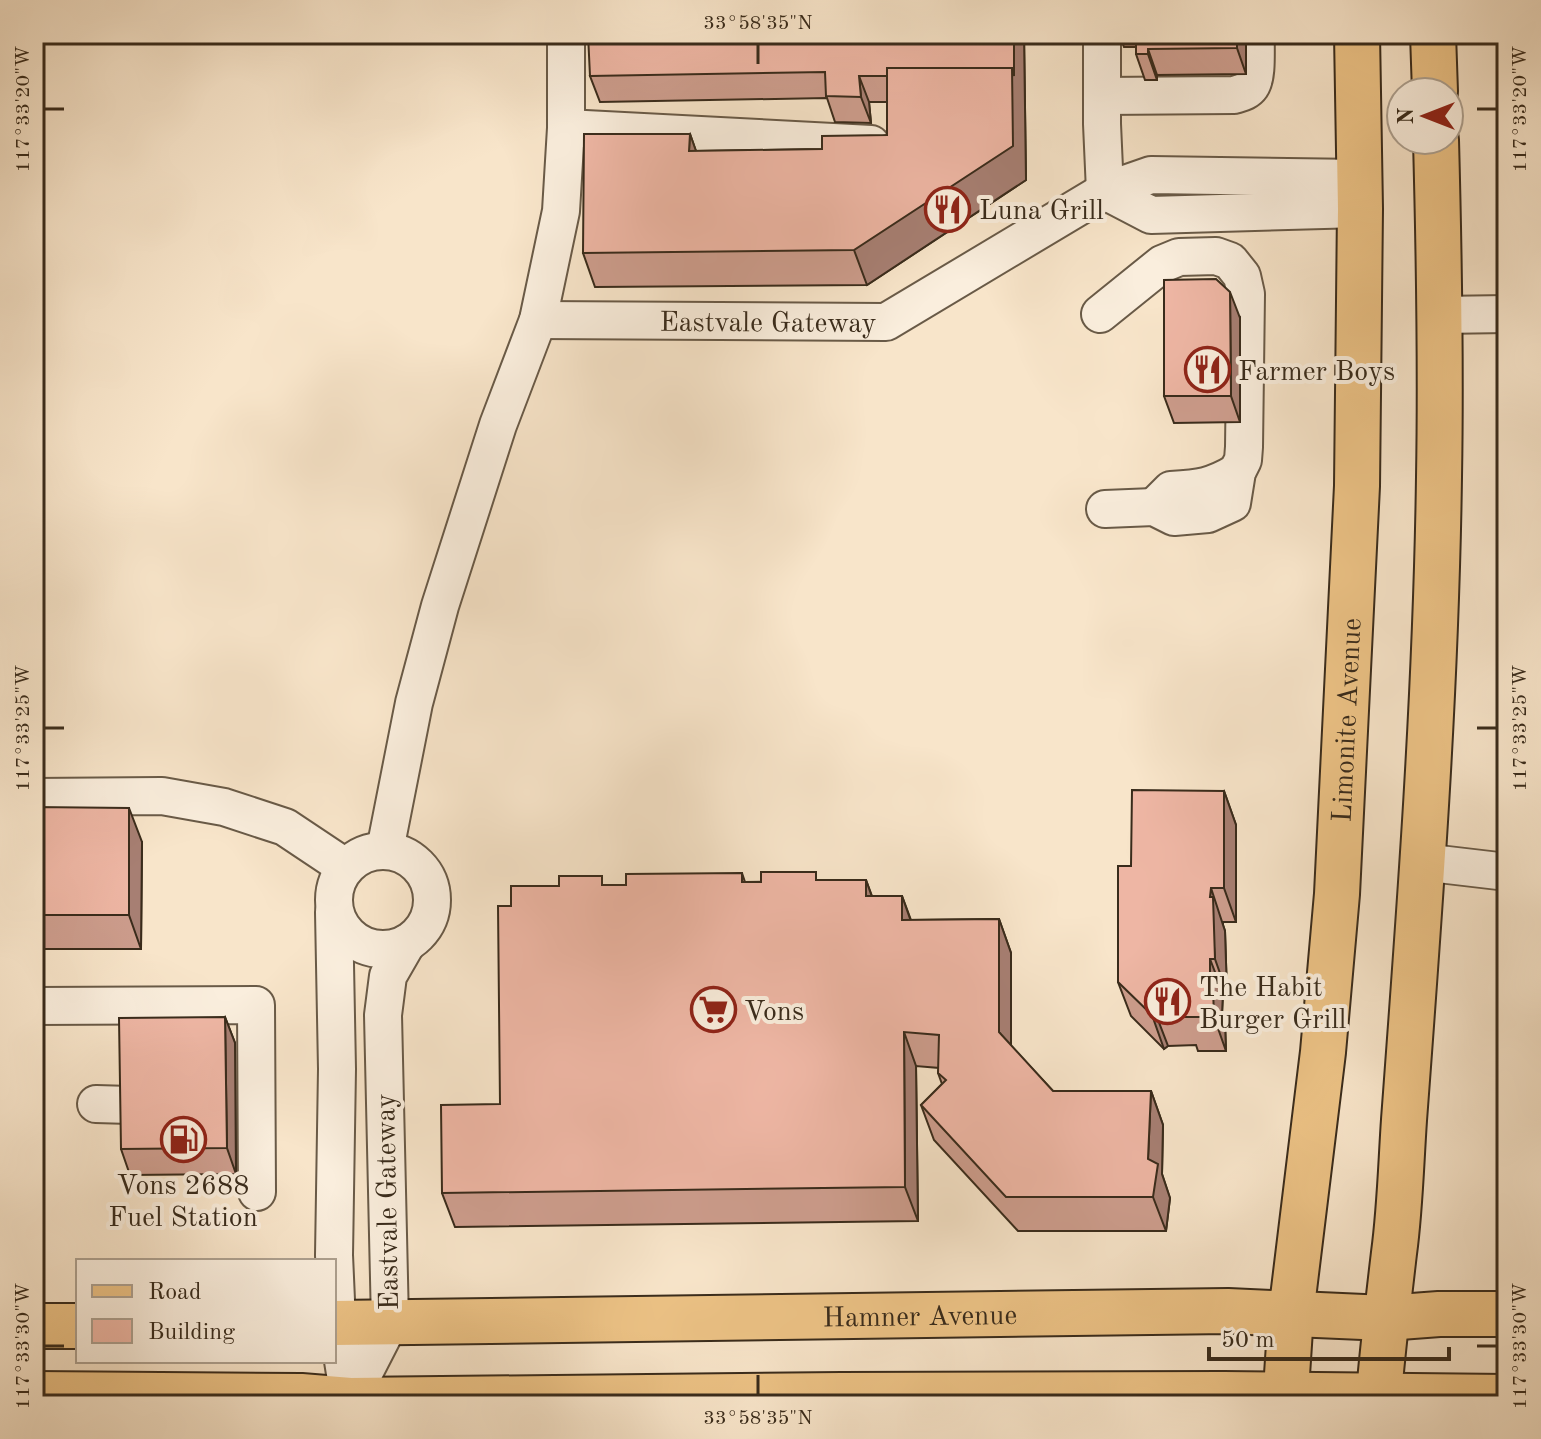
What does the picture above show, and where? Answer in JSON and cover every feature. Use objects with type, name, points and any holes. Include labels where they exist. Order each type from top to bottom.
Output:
[{"type":"main road","name":"Limonite Avenue","points":[[1286,1400],[1291,1314],[1323,1052],[1337,894],[1357,486],[1360,194],[1357,34]]},
{"type":"main road","points":[[1433,34],[1434,76]]},
{"type":"main road","points":[[1378,1400],[1396,1237],[1436,610],[1440,315],[1436,156]]},
{"type":"main road","name":"Hamner Avenue","points":[[336,1323],[1228,1311],[1386,1318],[1507,1314]]},
{"type":"main road","points":[[34,1326],[76,1326]]},
{"type":"main road","points":[[34,1394],[301,1396],[350,1402],[842,1395],[1286,1400],[1507,1397]]},
{"type":"lane","points":[[385,850],[414,703],[440,606],[498,425],[538,320],[561,211],[566,128],[566,34]]},
{"type":"lane","points":[[1102,34],[1105,191]]},
{"type":"lane","points":[[1102,96],[1234,95],[1244,92],[1255,77],[1256,34]]},
{"type":"lane","points":[[566,128],[876,144]]},
{"type":"lane","name":"Eastvale Gateway","points":[[538,320],[886,322],[1105,191],[1151,175],[1360,194]]},
{"type":"lane","points":[[1100,314],[1162,264],[1179,257],[1216,256],[1230,261],[1242,276],[1246,294],[1244,447],[1232,503],[1208,514],[1174,517],[1154,507],[1105,509]]},
{"type":"lane","points":[[1440,315],[1507,314]]},
{"type":"lane","points":[[34,797],[162,796],[224,807],[285,827],[345,867]]},
{"type":"lane","points":[[385,850],[401,854],[415,863],[425,875],[432,906],[419,934],[407,943],[377,949],[350,937],[340,925],[334,912],[333,896],[337,880],[345,867],[370,852],[385,850]]},
{"type":"lane","points":[[1422,862],[1507,872]]},
{"type":"lane","name":"Eastvale Gateway","points":[[334,912],[337,1069],[334,1259]]},
{"type":"lane","name":"Eastvale Gateway","points":[[350,1402],[390,1322],[383,1015],[388,976],[407,943]]},
{"type":"lane","points":[[34,1006],[256,1005],[246,1106],[257,1192]]},
{"type":"lane","name":"Eastvale Gateway","points":[[336,1328],[350,1402]]},
{"type":"building","points":[[588,34],[1014,34],[1014,76],[1012,68],[887,68],[887,76],[859,76],[861,97],[826,96],[825,72],[590,76]]},
{"type":"building","points":[[1136,34],[1237,34],[1237,48],[1148,49],[1148,54],[1136,54]]},
{"type":"building","points":[[887,68],[1012,68],[1013,146],[854,250],[583,253],[584,134],[690,134],[689,151],[822,149],[822,136],[887,135]]},
{"type":"building","name":"Farmer Boys","points":[[1216,279],[1230,292],[1231,396],[1164,396],[1164,280]]},
{"type":"building","points":[[1132,790],[1224,791],[1224,888],[1211,888],[1210,897],[1213,897],[1215,959],[1210,959],[1210,987],[1213,988],[1214,1017],[1185,1017],[1185,1011],[1155,1012],[1152,1015],[1118,982],[1118,866],[1131,866]]},
{"type":"building","points":[[34,807],[129,808],[129,915],[34,915]]},
{"type":"building","name":"Vons","points":[[761,872],[816,872],[816,880],[866,880],[866,896],[902,896],[902,920],[999,919],[999,1032],[1053,1091],[1151,1091],[1148,1159],[1158,1164],[1153,1197],[1006,1197],[921,1105],[946,1080],[938,1073],[939,1035],[904,1032],[905,1187],[442,1193],[441,1105],[500,1104],[498,906],[511,906],[511,886],[559,886],[559,876],[602,876],[602,885],[626,885],[626,874],[742,873],[742,882],[761,882]]},
{"type":"building","name":"Vons 2688 Fuel Station","points":[[225,1017],[227,1148],[121,1149],[119,1018]]},
{"type":"place","name":"Luna Grill","points":[[948,209]]},
{"type":"place","name":"Farmer Boys","points":[[1207,370]]},
{"type":"place","name":"The Habit Burger Grill","points":[[1168,1002]]},
{"type":"place","name":"Vons","points":[[713,1010]]},
{"type":"place","name":"Vons 2688 Fuel Station","points":[[183,1140]]}]
